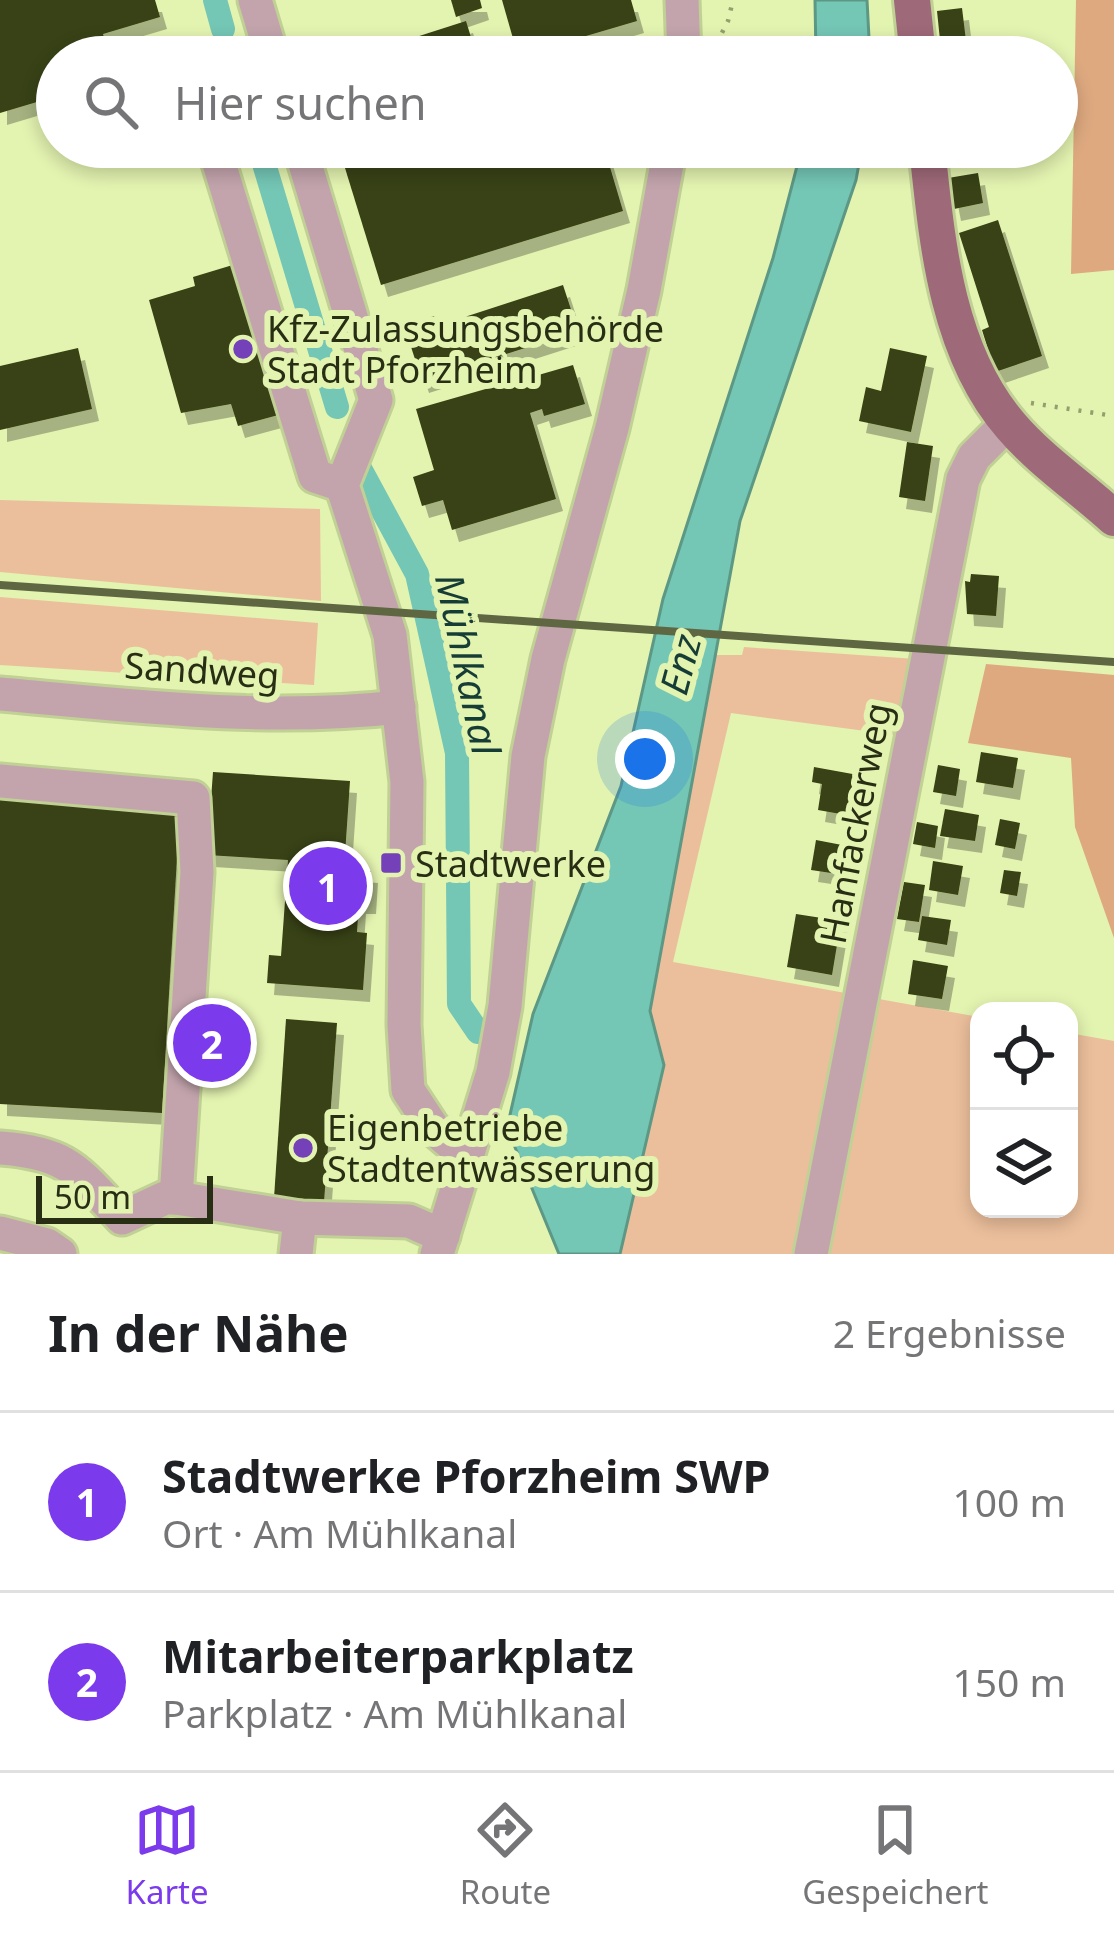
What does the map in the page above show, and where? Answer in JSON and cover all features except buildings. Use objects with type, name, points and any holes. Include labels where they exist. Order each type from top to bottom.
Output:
[{"type":"main road","points":[[912,0],[916,36]]},
{"type":"main road","points":[[930,168],[952,309],[977,375],[1114,518]]},
{"type":"street","points":[[255,0],[266,36]]},
{"type":"street","points":[[682,0],[683,36]]},
{"type":"street","points":[[220,168],[315,476],[342,485]]},
{"type":"street","points":[[306,168],[376,400],[342,485],[390,635],[399,707],[407,782],[404,1025],[408,1090],[433,1128],[468,1158]]},
{"type":"street","points":[[0,1148],[41,1151],[76,1170],[122,1219],[165,1198],[176,1198],[300,1218],[409,1222],[440,1245],[493,1072],[505,1006],[527,756],[548,659],[612,428],[666,168]]},
{"type":"street","name":"Hanfackerweg","points":[[811,1254],[964,479],[974,457],[1015,411]]},
{"type":"street","name":"Sandweg","points":[[0,694],[225,714],[324,716],[399,707]]},
{"type":"street","points":[[0,782],[193,797],[196,872],[176,1198]]},
{"type":"street","points":[[296,1254],[300,1218]]},
{"type":"street","points":[[0,1233],[46,1245],[60,1254]]},
{"type":"path","points":[[720,36],[734,0]]},
{"type":"path","points":[[1015,411],[1040,407],[1114,416]]},
{"type":"shaded area","points":[[1076,0],[1114,0],[1114,270],[1071,274],[1073,168],[1078,168]]},
{"type":"shaded area","points":[[0,500],[320,509],[321,601],[0,572]]},
{"type":"shaded area","points":[[0,597],[318,623],[314,685],[0,665]]},
{"type":"shaded area","points":[[744,647],[916,659],[903,736],[731,713],[673,962],[970,1015],[970,1218],[1078,1218],[1078,1035],[1114,1041],[1114,1254],[620,1254],[664,1065],[650,1011],[713,655],[742,655]]},
{"type":"shaded area","points":[[986,664],[1114,675],[1114,938],[1075,827],[1071,758],[968,743]]},
{"type":"water","points":[[815,0],[867,0],[869,36],[816,36]]},
{"type":"water","name":"Enz","points":[[797,168],[858,168],[740,521],[650,1011],[664,1065],[620,1254],[559,1254],[507,1128],[533,1014],[621,786],[663,599],[773,258]]},
{"type":"waterway","name":"Mühlkanal","points":[[215,0],[223,29]]},
{"type":"waterway","name":"Mühlkanal","points":[[265,168],[337,407]]},
{"type":"waterway","name":"Mühlkanal","points":[[357,463],[417,574],[457,753],[459,1004],[478,1032]]},
{"type":"railway","points":[[0,585],[1114,662]]},
{"type":"place","name":"Kfz-Zulassungsbehörde Stadt Pforzheim","points":[[243,349]]},
{"type":"place","name":"Stadtwerke","points":[[391,863]]},
{"type":"place","name":"Stadtwerke Pforzheim SWP","points":[[328,886]]},
{"type":"place","name":"Mitarbeiterparkplatz","points":[[212,1043]]},
{"type":"place","name":"Eigenbetriebe Stadtentwässerung","points":[[303,1148]]}]
